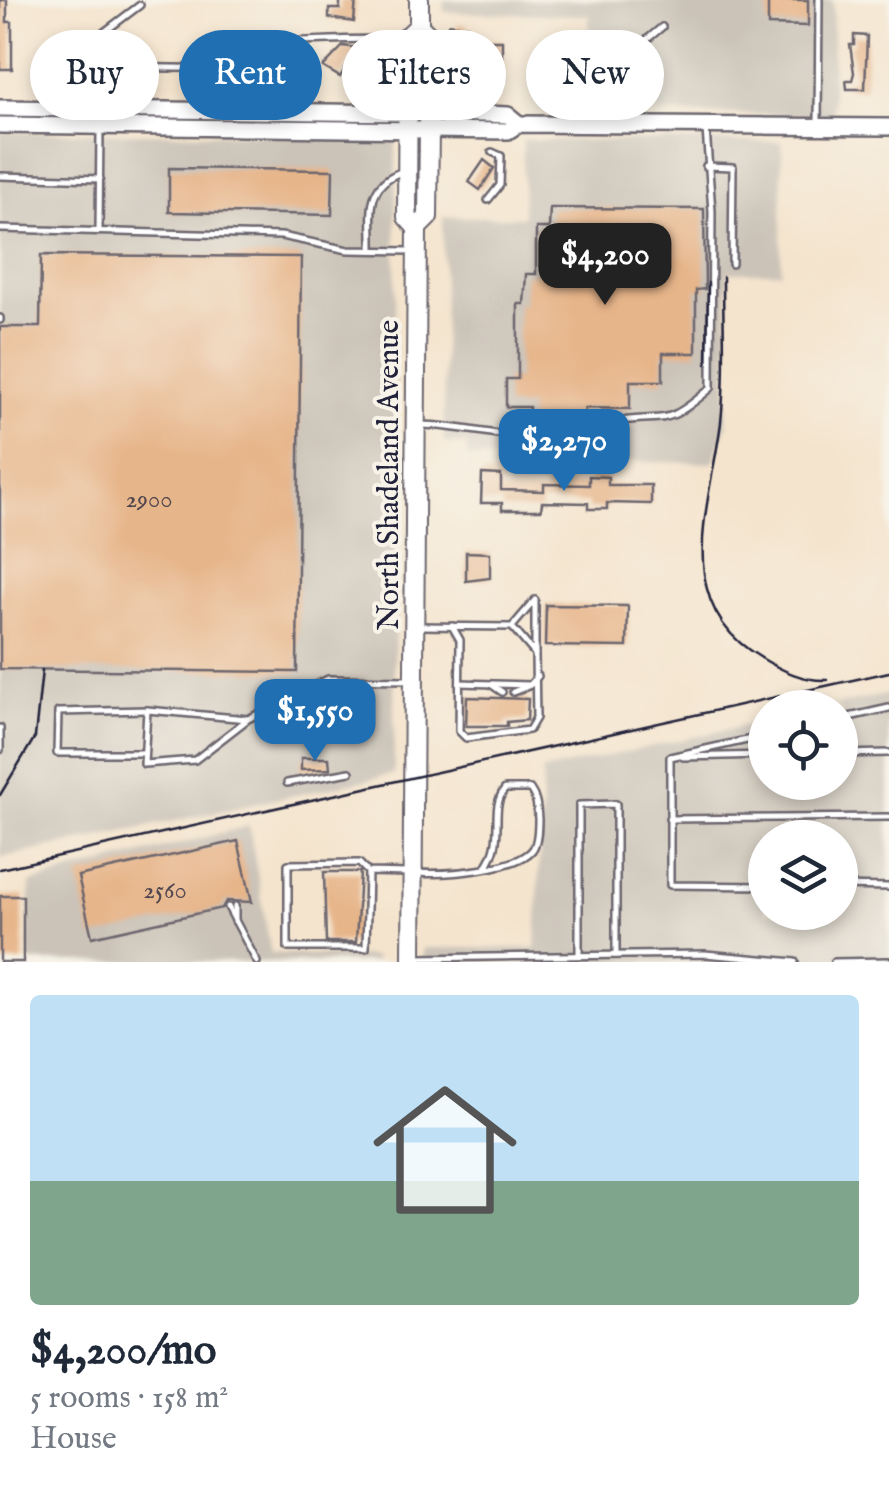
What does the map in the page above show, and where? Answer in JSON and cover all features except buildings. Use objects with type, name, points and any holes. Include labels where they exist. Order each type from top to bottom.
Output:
[{"type":"main road","name":"North Shadeland Avenue","points":[[414,30],[419,0]]},
{"type":"main road","points":[[0,108],[179,111]]},
{"type":"main road","points":[[0,125],[429,122],[508,115],[519,124],[889,127]]},
{"type":"main road","points":[[322,117],[408,122]]},
{"type":"main road","name":"North Shadeland Avenue","points":[[408,122],[407,216],[417,228],[412,960]]},
{"type":"main road","name":"North Shadeland Avenue","points":[[417,228],[428,217],[429,122]]},
{"type":"lane","points":[[818,126],[819,0]]},
{"type":"lane","points":[[140,5],[95,39],[98,67],[179,68]]},
{"type":"lane","points":[[451,26],[451,30]]},
{"type":"lane","points":[[597,125],[598,80],[662,27]]},
{"type":"lane","points":[[99,230],[100,126]]},
{"type":"lane","points":[[416,424],[469,426],[498,437],[570,436],[611,422],[676,417],[711,388],[712,210],[706,126]]},
{"type":"lane","points":[[488,200],[500,184],[501,156],[492,152]]},
{"type":"lane","points":[[706,166],[732,166],[732,264]]},
{"type":"lane","points":[[372,250],[373,196],[380,182],[407,170]]},
{"type":"lane","points":[[0,176],[100,179]]},
{"type":"lane","points":[[0,229],[281,236],[307,244],[417,251]]},
{"type":"lane","points":[[452,626],[460,640],[459,731],[466,738],[529,730],[536,718],[535,600],[512,627]]},
{"type":"lane","points":[[414,626],[512,627],[534,654]]},
{"type":"lane","points":[[513,692],[522,692],[538,676]]},
{"type":"lane","points":[[147,710],[144,764],[194,760],[248,719],[328,679],[414,680]]},
{"type":"lane","points":[[460,683],[530,685]]},
{"type":"lane","points":[[490,683],[502,692]]},
{"type":"lane","points":[[858,715],[889,708]]},
{"type":"lane","points":[[144,753],[57,753],[58,712],[147,710],[248,719]]},
{"type":"lane","points":[[0,728],[0,750]]},
{"type":"lane","points":[[670,757],[748,740]]},
{"type":"lane","points":[[858,754],[889,753]]},
{"type":"lane","points":[[670,757],[748,755]]},
{"type":"lane","points":[[670,757],[670,886],[748,886]]},
{"type":"lane","points":[[287,783],[350,772]]},
{"type":"lane","points":[[368,872],[366,948],[288,948],[288,864],[359,863],[368,872],[450,875],[486,867],[524,857],[534,847],[537,799],[530,789],[505,789],[498,797],[498,849],[486,867]]},
{"type":"lane","points":[[579,955],[580,805],[616,804],[616,955]]},
{"type":"lane","points":[[669,819],[889,817]]},
{"type":"lane","points":[[858,886],[889,886]]},
{"type":"lane","points":[[231,906],[257,962]]},
{"type":"lane","points":[[412,960],[754,955],[795,962]]},
{"type":"lane","points":[[834,962],[889,961]]},
{"type":"shaded area","points":[[444,0],[833,0],[832,115],[664,114],[664,30],[589,30],[589,15],[444,12]]},
{"type":"shaded area","points":[[0,132],[396,135],[394,774],[0,858]]},
{"type":"shaded area","points":[[523,140],[782,142],[781,272],[728,272],[727,425],[713,463],[467,458],[466,444],[444,443],[443,217],[523,217]]},
{"type":"shaded area","points":[[889,694],[889,962],[423,962],[423,948],[536,948],[543,771],[748,725],[748,800],[858,800],[858,701]]},
{"type":"shaded area","points":[[249,826],[271,953],[375,957],[375,962],[28,962],[30,883]]},
{"type":"railway","points":[[723,277],[723,404],[705,519],[705,582],[715,611],[734,637],[786,671],[827,680]]},
{"type":"railway","points":[[707,364],[708,283]]},
{"type":"railway","points":[[0,795],[35,737],[42,670]]},
{"type":"railway","points":[[0,869],[889,672]]}]
